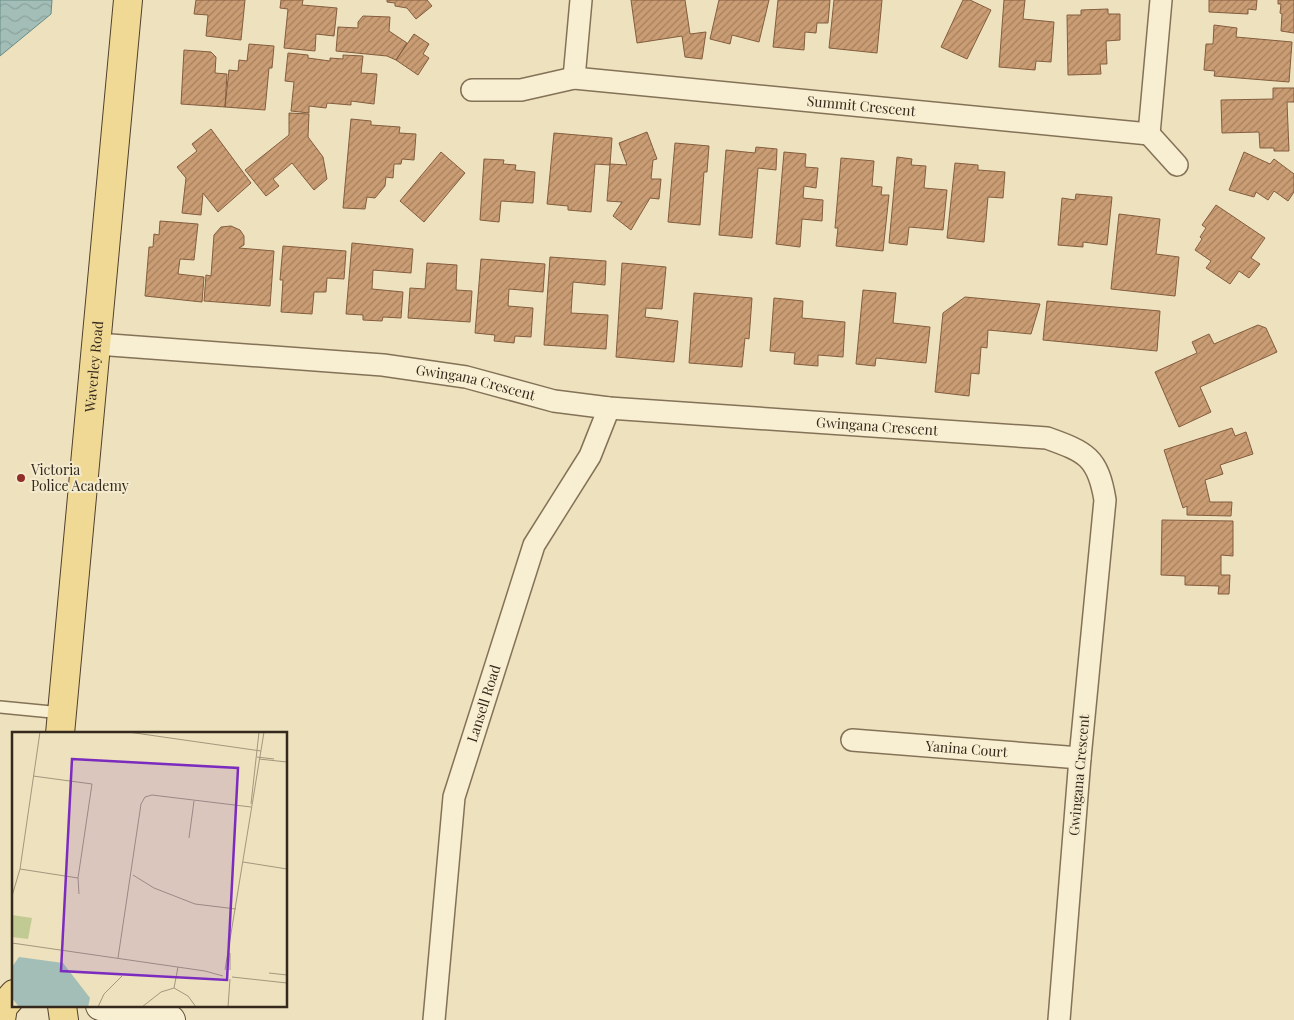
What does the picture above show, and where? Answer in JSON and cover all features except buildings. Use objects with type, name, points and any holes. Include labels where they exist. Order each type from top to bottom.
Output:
[{"type":"main road","name":"Waverley Road","points":[[61,723],[128,0]]},
{"type":"street","points":[[574,78],[581,0]]},
{"type":"street","points":[[1161,0],[1149,134],[1177,166]]},
{"type":"street","name":"Summit Crescent","points":[[472,90],[521,90],[574,78],[1149,134]]},
{"type":"street","name":"Gwingana Crescent","points":[[97,344],[383,365],[466,377],[554,401],[609,408],[1047,438],[1073,447],[1091,458],[1102,479],[1105,500],[1080,758],[1059,1020]]},
{"type":"street","name":"Lansell Road","points":[[434,1020],[454,797],[534,545],[590,456],[609,408]]},
{"type":"street","name":"Yanina Court","points":[[852,740],[1080,758]]},
{"type":"street","points":[[110,1008],[171,1020]]},
{"type":"lane","points":[[0,707],[61,723]]},
{"type":"water","points":[[0,0],[52,0],[51,14],[0,56]]},
{"type":"place","name":"Victoria Police Academy","points":[[21,478]]}]
